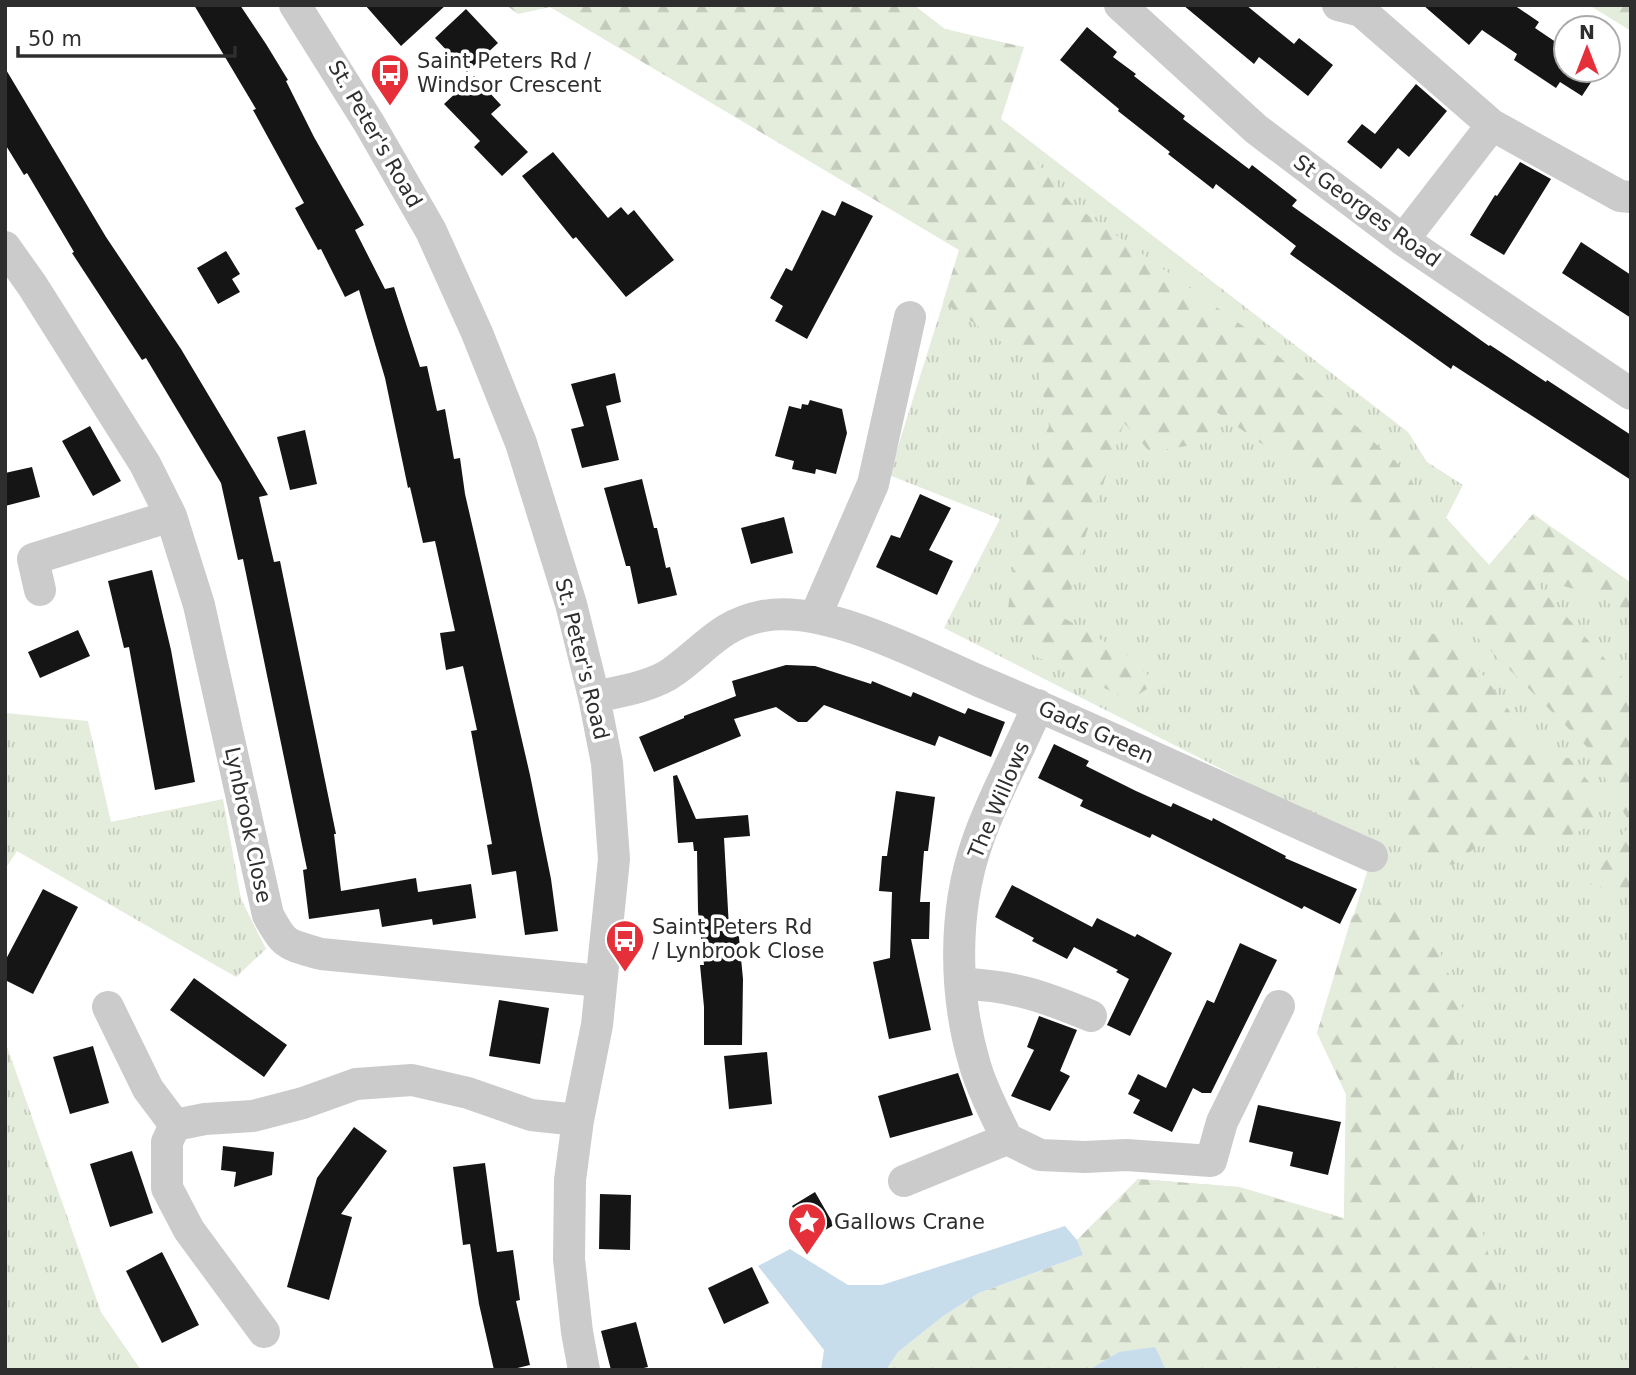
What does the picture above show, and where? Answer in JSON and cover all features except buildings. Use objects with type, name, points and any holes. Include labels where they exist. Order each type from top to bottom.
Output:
[{"type":"street","name":"St. Peter's Road","points":[[295,5],[369,123],[430,231],[477,333],[521,443],[572,604],[594,698],[607,763],[614,859],[597,1025],[578,1120],[570,1180],[569,1259],[584,1370]]},
{"type":"street","name":"St Georges Road","points":[[1121,5],[1256,129],[1403,240],[1631,394]]},
{"type":"street","points":[[1354,7],[1492,125],[1620,196],[1631,197]]},
{"type":"street","points":[[1403,240],[1492,125]]},
{"type":"street","name":"Lynbrook Close","points":[[5,247],[145,464],[171,516],[199,605],[268,915],[278,933],[287,944],[321,954],[601,981]]},
{"type":"street","points":[[815,617],[873,484],[909,317]]},
{"type":"street","points":[[40,590],[33,559],[171,516]]},
{"type":"street","name":"Gads Green","points":[[594,698],[636,687],[672,673],[733,625],[765,615],[815,617],[865,632],[1038,705],[1372,856]]},
{"type":"street","name":"The Willows","points":[[1007,1139],[975,1065],[964,1011],[958,945],[965,887],[977,844],[1038,705]]},
{"type":"street","points":[[962,984],[1037,994],[1091,1016]]},
{"type":"street","points":[[904,1181],[1007,1139],[1041,1155],[1126,1155],[1210,1161],[1222,1122],[1279,1006]]},
{"type":"street","points":[[108,1007],[148,1089],[175,1125]]},
{"type":"street","points":[[175,1125],[205,1119],[253,1116],[303,1103],[356,1084],[412,1080],[468,1093],[531,1115],[578,1120]]},
{"type":"street","points":[[175,1125],[167,1142],[167,1188],[189,1230],[264,1332]]},
{"type":"green space","points":[[506,5],[914,5],[945,29],[1024,47],[1001,119],[1071,203],[1254,334],[1398,464],[1429,504],[1446,518],[1489,565],[1533,514],[1631,583],[1631,621],[1600,596],[1530,577],[1631,687],[1631,894],[1590,884],[1630,824],[1589,749],[1336,496],[1215,411],[1204,443],[1150,452],[1124,423],[1083,543],[1064,618],[1126,654],[1156,683],[1130,700],[1033,655],[1008,608],[1027,479],[1049,426],[1038,367],[943,302],[959,250],[550,7],[518,14]]},
{"type":"green space","points":[[1589,5],[1631,5],[1631,31],[1622,25],[1622,14],[1604,14]]},
{"type":"green space","points":[[1001,119],[1408,432],[1427,462],[1463,485],[1446,518],[1489,565],[1533,514],[1631,583],[1631,1370],[886,1370],[1083,1255],[1077,1240],[1138,1179],[1239,1187],[1344,1218],[1346,1094],[1317,1033],[1372,856],[1369,844],[944,628],[1000,519],[889,475]]},
{"type":"green space","points":[[1418,630],[1450,638],[1487,680],[1542,756],[1569,758],[1593,787],[1597,822],[1571,835],[1505,835],[1475,848],[1453,865],[1417,860],[1400,831],[1412,771],[1430,733],[1400,653]]},
{"type":"green space","points":[[5,713],[88,721],[111,822],[223,799],[241,899],[266,949],[236,977],[17,851],[5,869]]},
{"type":"green space","points":[[1392,896],[1429,925],[1464,1012],[1449,1103],[1505,1318],[1535,1370],[1166,1370],[1155,1347],[1119,1352],[1089,1370],[886,1370],[898,1352],[942,1317],[979,1293],[1083,1255],[1077,1240],[1138,1179],[1239,1187],[1344,1219],[1346,1094],[1317,1033],[1352,916]]},
{"type":"green space","points":[[5,1041],[101,1312],[141,1370],[5,1370]]},
{"type":"water","points":[[1065,1226],[1077,1240],[1083,1255],[979,1293],[942,1317],[898,1352],[886,1370],[821,1370],[824,1350],[758,1266],[790,1249],[848,1285],[882,1285]]},
{"type":"water","points":[[1155,1347],[1166,1370],[1089,1370],[1119,1352]]},
{"type":"place","name":"Saint Peters Rd / Windsor Crescent","points":[[390,107]]},
{"type":"place","name":"Saint Peters Rd / Lynbrook Close","points":[[625,973]]},
{"type":"place","name":"Gallows Crane","points":[[807,1256]]}]
